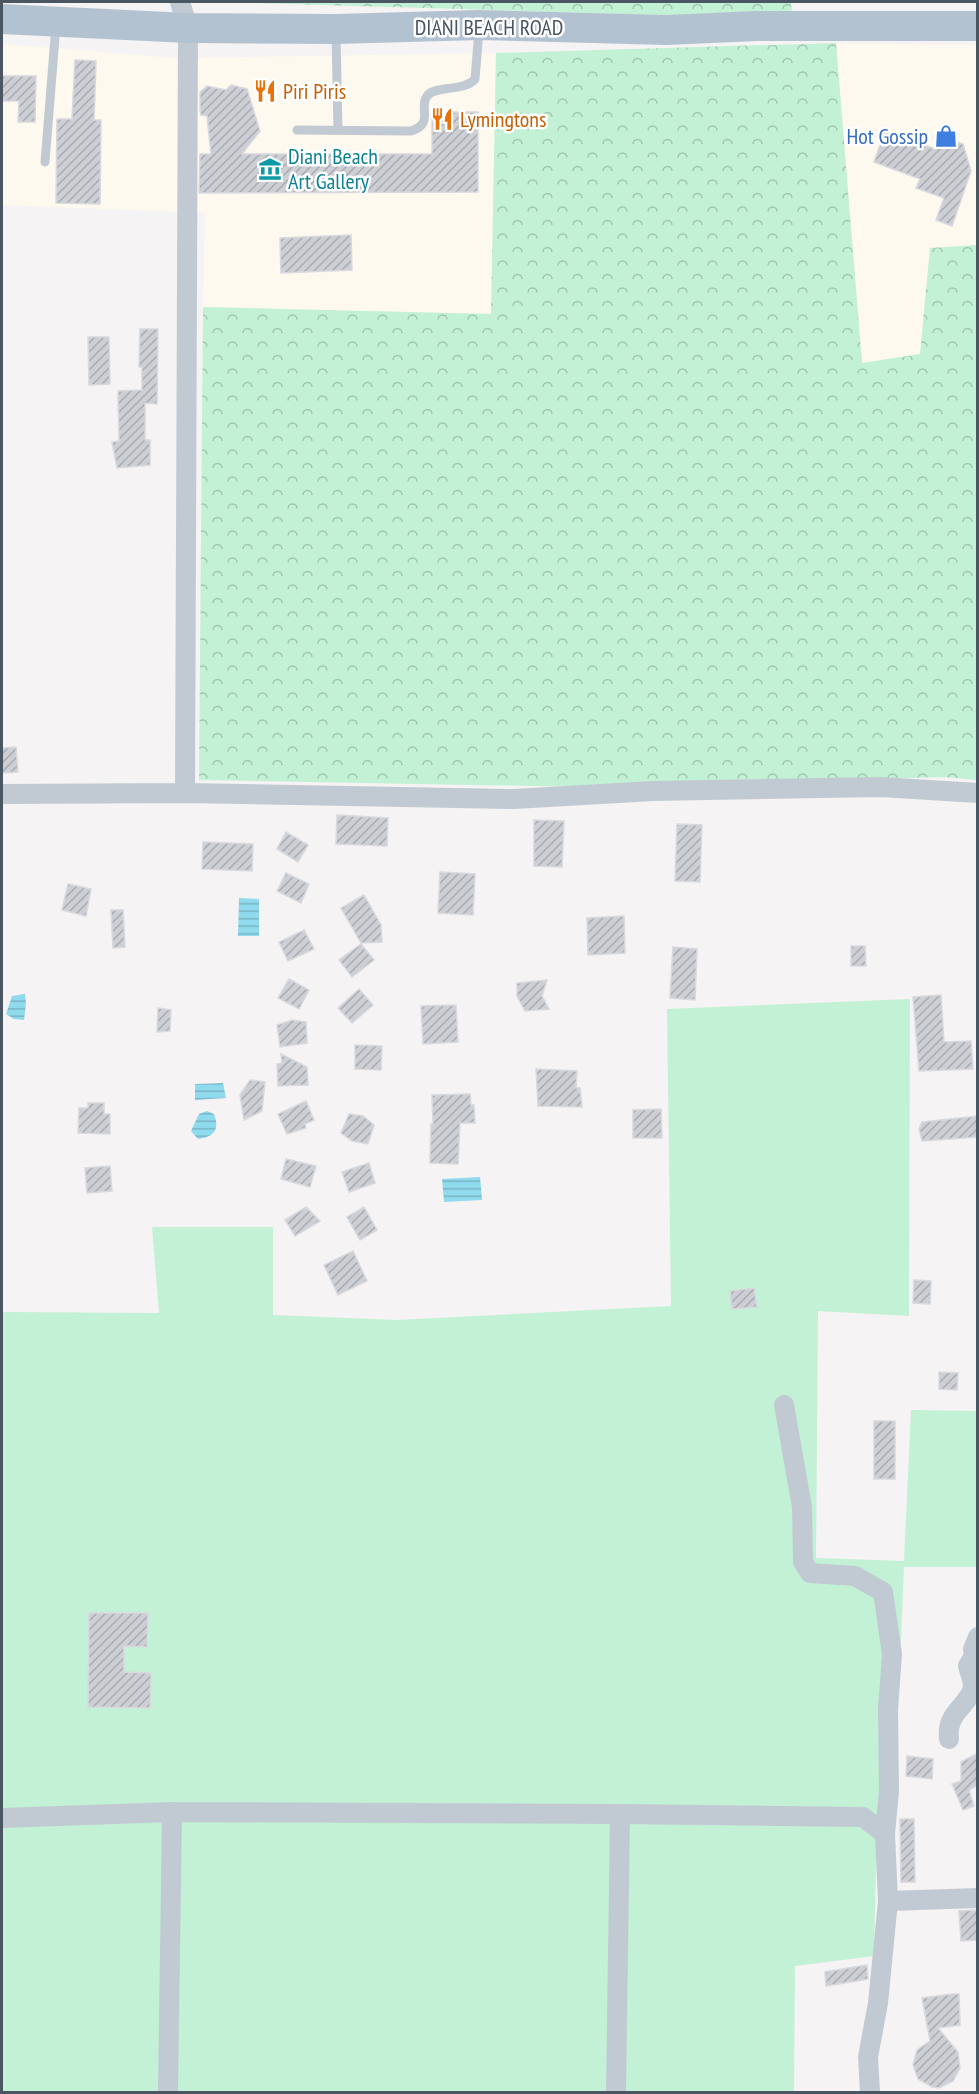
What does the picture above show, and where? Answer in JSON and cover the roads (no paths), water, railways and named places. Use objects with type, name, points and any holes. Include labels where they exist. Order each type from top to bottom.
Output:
[{"type":"main road","name":"DIANI BEACH ROAD","points":[[2,20],[57,23],[184,15],[336,29],[479,25],[666,30],[757,26],[978,26]]},
{"type":"street","points":[[184,15],[185,793]]},
{"type":"street","points":[[2,794],[185,793],[514,799],[652,791],[881,787],[978,794]]},
{"type":"street","points":[[784,1405],[802,1507],[803,1562],[810,1573],[855,1576],[883,1592],[892,1654],[888,1709],[889,1791],[885,1834],[888,1901],[878,2003],[868,2057],[870,2092]]},
{"type":"street","points":[[949,1738],[948,1730],[952,1716],[972,1691],[973,1683],[968,1666],[974,1656],[973,1649],[978,1637]]},
{"type":"street","points":[[2,1818],[172,1812],[863,1817],[885,1834]]},
{"type":"street","points":[[168,2092],[172,1812]]},
{"type":"street","points":[[616,2092],[620,1814]]},
{"type":"street","points":[[888,1901],[978,1898]]},
{"type":"lane","points":[[45,162],[57,23]]},
{"type":"lane","points":[[297,130],[411,131],[421,126],[425,119],[426,99],[430,94],[464,86],[475,79],[479,25]]},
{"type":"lane","points":[[336,29],[338,130]]},
{"type":"water","points":[[239,898],[259,899],[259,936],[238,936]]},
{"type":"water","points":[[25,994],[24,1020],[14,1019],[6,1014],[12,996]]},
{"type":"water","points":[[223,1083],[226,1098],[195,1100],[195,1084]]},
{"type":"water","points":[[207,1111],[214,1114],[216,1128],[212,1134],[198,1139],[191,1131],[199,1114]]},
{"type":"water","points":[[480,1177],[482,1200],[444,1202],[442,1179]]},
{"type":"place","name":"Piri Piris","points":[[265,91]]},
{"type":"place","name":"Lymingtons","points":[[442,119]]},
{"type":"place","name":"Hot Gossip","points":[[946,136]]},
{"type":"place","name":"Diani Beach Art Gallery","points":[[270,169]]}]
